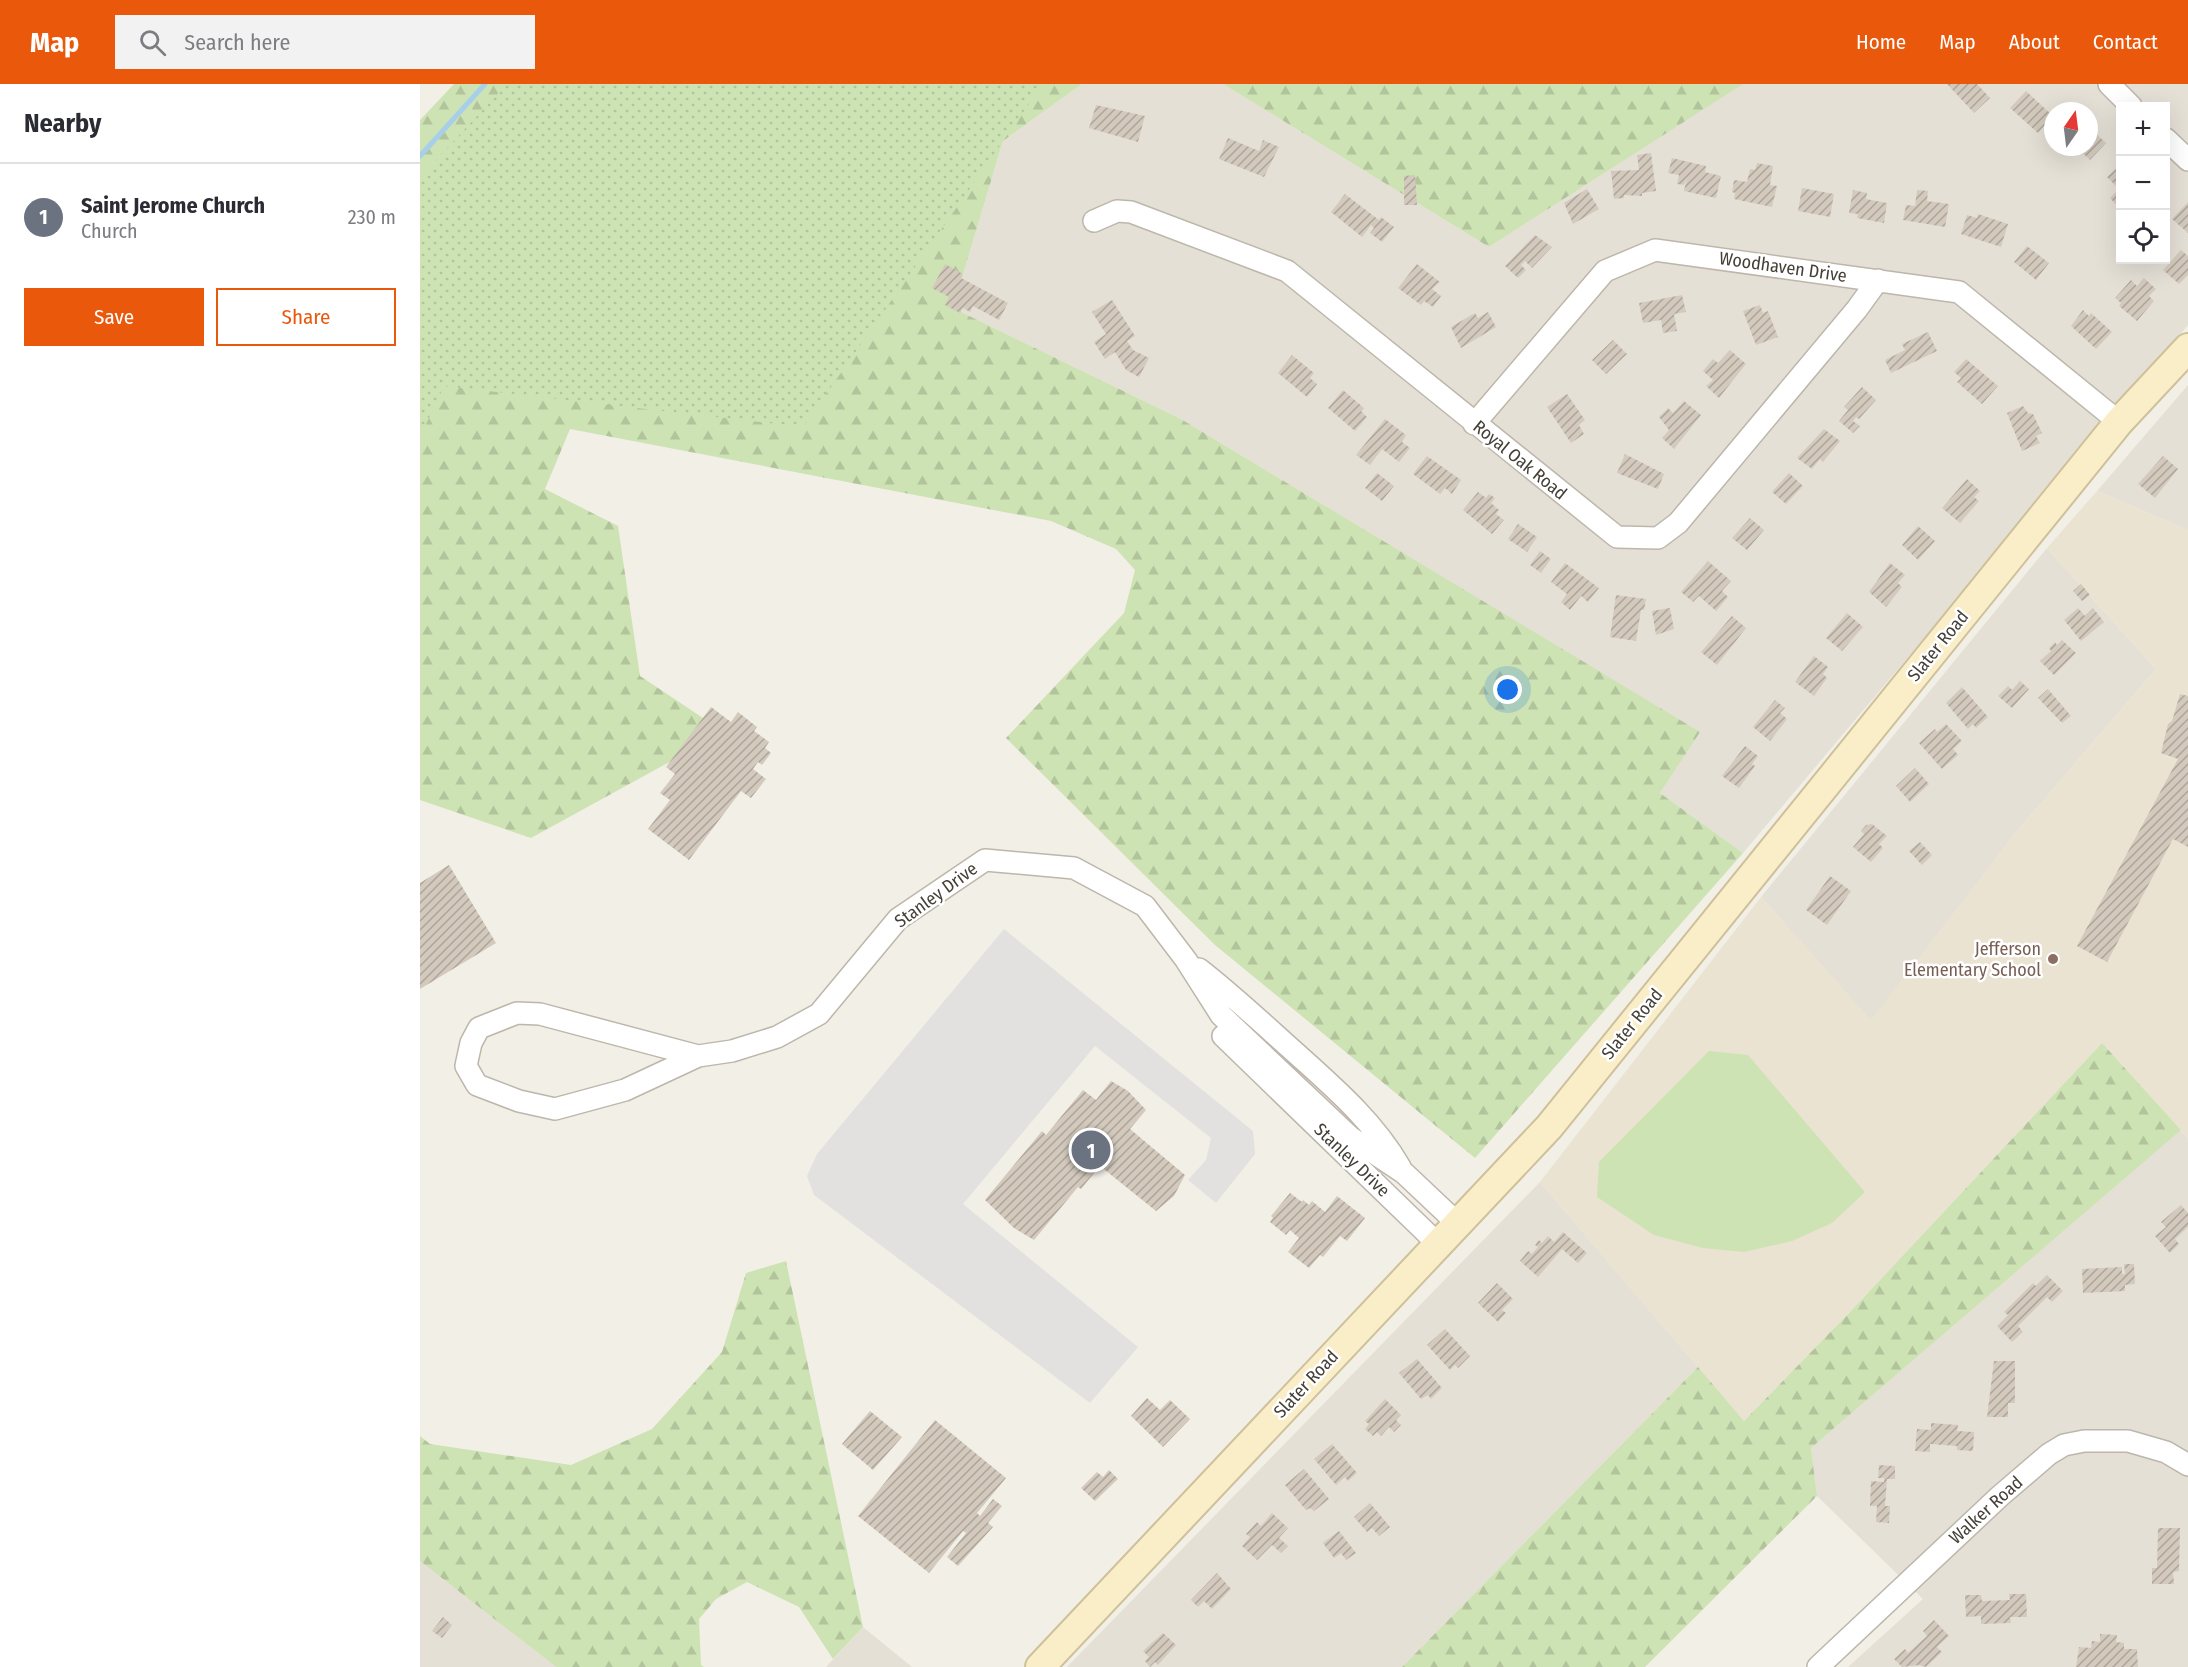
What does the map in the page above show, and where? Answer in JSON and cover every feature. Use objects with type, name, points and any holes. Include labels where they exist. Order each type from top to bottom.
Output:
[{"type":"main road","name":"Slater Road","points":[[1040,1667],[1549,1127],[2119,422],[2188,348]]},
{"type":"street","points":[[2109,84],[2127,102]]},
{"type":"street","points":[[2170,143],[2188,160]]},
{"type":"street","name":"Royal Oak Road","points":[[1094,221],[1116,212],[1131,212],[1287,271],[1617,537],[1659,538],[1678,523],[1857,309],[1878,280]]},
{"type":"street","name":"Woodhaven Drive","points":[[1474,424],[1605,271],[1656,250],[1959,292],[2119,422]]},
{"type":"street","name":"Stanley Drive","points":[[698,1056],[540,1014],[517,1013],[479,1028],[471,1043],[466,1066],[477,1084],[519,1101],[555,1109],[625,1090],[698,1056],[732,1051],[777,1037],[819,1014],[898,918],[985,860],[1074,868],[1145,906],[1186,960],[1221,1015],[1350,1137],[1404,1173],[1457,1223]]},
{"type":"street","name":"Stanley Drive","points":[[1186,960],[1200,999],[1224,1037],[1438,1244]]},
{"type":"street","name":"Walker Road","points":[[1818,1667],[2000,1496],[2049,1454],[2064,1445],[2084,1441],[2128,1441],[2166,1452],[2188,1465]]},
{"type":"shaded area","points":[[1082,84],[1223,84],[1489,247],[1742,84],[2188,84],[2188,325],[1743,853],[1660,793],[1699,732],[1181,419],[953,308],[1003,141]]},
{"type":"shaded area","points":[[2188,385],[2188,530],[2097,491]]},
{"type":"shaded area","name":"Jefferson Elementary School","points":[[2097,491],[2188,530],[2188,1138],[2102,1043],[1851,1311],[1744,1421],[1540,1182],[1761,897],[1871,1020],[2018,830],[2156,669],[2047,548]]},
{"type":"shaded area","points":[[2047,548],[2156,669],[2018,830],[1871,1021],[1761,897]]},
{"type":"shaded area","points":[[1004,929],[1253,1131],[1255,1154],[1216,1203],[1188,1180],[1206,1160],[1211,1138],[1095,1046],[963,1204],[1138,1347],[1090,1403],[814,1195],[807,1176],[817,1154]]},
{"type":"shaded area","points":[[2180,1130],[2188,1138],[2188,1667],[1848,1667],[1923,1599],[1817,1496],[1811,1448]]},
{"type":"shaded area","points":[[1540,1182],[1698,1367],[1402,1667],[1067,1667]]},
{"type":"shaded area","points":[[420,1561],[556,1667],[420,1667]]},
{"type":"shaded area","points":[[863,1627],[912,1667],[826,1667]]},
{"type":"green space","points":[[454,84],[1082,84],[1003,141],[953,308],[1181,419],[1700,732],[1660,793],[1743,853],[1475,1158],[1215,945],[1006,738],[1124,613],[1135,570],[1116,549],[1051,521],[570,429],[545,489],[618,526],[640,676],[724,732],[531,838],[420,800],[420,120]]},
{"type":"green space","points":[[507,84],[1043,84],[803,427],[444,386],[420,437],[420,177]]},
{"type":"green space","points":[[1223,84],[1743,84],[1489,247]]},
{"type":"green space","points":[[2102,1043],[2181,1130],[1811,1448],[1817,1496],[1645,1667],[1402,1667],[1698,1367],[1744,1421],[1851,1311]]},
{"type":"green space","points":[[1709,1051],[1748,1055],[1865,1192],[1832,1223],[1792,1241],[1744,1252],[1703,1248],[1654,1235],[1597,1197],[1599,1162]]},
{"type":"green space","points":[[786,1261],[863,1627],[833,1659],[799,1607],[747,1582],[716,1599],[699,1619],[701,1665],[704,1667],[556,1667],[420,1561],[420,1436],[430,1444],[571,1465],[652,1429],[722,1352],[746,1273]]},
{"type":"building","points":[[1947,84],[1977,84],[1990,98],[1974,113]]},
{"type":"building","points":[[2026,91],[2044,108],[2044,126],[2038,133],[2010,108]]},
{"type":"building","points":[[1096,105],[1145,116],[1138,142],[1089,128]]},
{"type":"building","points":[[2098,135],[2106,143],[2098,152]]},
{"type":"building","points":[[1228,138],[1259,151],[1263,140],[1279,147],[1264,177],[1219,159]]},
{"type":"building","points":[[1651,153],[1656,191],[1642,193],[1642,196],[1624,195],[1624,198],[1614,199],[1611,171],[1639,170],[1637,155]]},
{"type":"building","points":[[1672,158],[1706,166],[1705,172],[1721,176],[1716,198],[1684,191],[1687,177],[1684,185],[1677,184],[1679,175],[1668,173]]},
{"type":"building","points":[[1757,163],[1773,166],[1770,185],[1777,186],[1772,207],[1734,199],[1735,193],[1732,192],[1734,180],[1747,182],[1750,169],[1755,170]]},
{"type":"building","points":[[2116,169],[2116,186],[2107,177]]},
{"type":"building","points":[[1415,175],[1417,205],[1404,205],[1404,176]]},
{"type":"building","points":[[1802,188],[1834,194],[1830,217],[1798,211]]},
{"type":"building","points":[[1587,189],[1599,209],[1573,224],[1564,203]]},
{"type":"building","points":[[1853,190],[1867,193],[1866,199],[1887,203],[1884,223],[1857,218],[1858,214],[1849,213]]},
{"type":"building","points":[[1917,190],[1928,191],[1927,201],[1949,204],[1945,227],[1903,220],[1906,205],[1915,206]]},
{"type":"building","points":[[2116,192],[2116,205],[2110,198]]},
{"type":"building","points":[[1345,194],[1379,220],[1381,217],[1394,227],[1382,242],[1370,233],[1374,228],[1371,225],[1362,237],[1331,212]]},
{"type":"building","points":[[2188,202],[2188,233],[2172,219]]},
{"type":"building","points":[[1978,214],[2008,224],[2001,247],[1961,234],[1967,215],[1977,218]]},
{"type":"building","points":[[1535,235],[1552,247],[1532,268],[1525,261],[1521,265],[1526,270],[1518,278],[1505,266]]},
{"type":"building","points":[[2027,246],[2049,263],[2036,280],[2014,262]]},
{"type":"building","points":[[2181,250],[2188,256],[2188,275],[2179,284],[2163,270]]},
{"type":"building","points":[[945,264],[963,274],[961,278],[1008,303],[999,320],[973,306],[970,312],[963,308],[960,313],[945,305],[949,297],[932,288]]},
{"type":"building","points":[[1417,264],[1440,282],[1432,289],[1441,296],[1433,307],[1424,301],[1421,305],[1398,288]]},
{"type":"building","points":[[2144,278],[2156,289],[2149,296],[2154,301],[2137,321],[2119,306],[2121,303],[2115,298],[2131,280],[2137,286]]},
{"type":"building","points":[[1682,295],[1686,312],[1674,314],[1677,331],[1663,333],[1661,320],[1643,323],[1639,303]]},
{"type":"building","points":[[1112,300],[1135,336],[1127,341],[1133,350],[1149,358],[1139,377],[1126,370],[1115,352],[1105,359],[1094,342],[1106,334],[1092,312]]},
{"type":"building","points":[[1760,305],[1763,313],[1768,311],[1778,337],[1756,345],[1743,311]]},
{"type":"building","points":[[2083,310],[2089,316],[2091,313],[2112,332],[2096,349],[2071,326]]},
{"type":"building","points":[[1488,312],[1496,327],[1461,348],[1451,327],[1475,313],[1478,318]]},
{"type":"building","points":[[1928,332],[1937,351],[1891,373],[1885,360],[1905,350],[1902,344]]},
{"type":"building","points":[[1613,340],[1627,354],[1606,374],[1592,360]]},
{"type":"building","points":[[1730,350],[1746,364],[1719,398],[1706,386],[1713,380],[1703,371],[1713,359],[1718,363]]},
{"type":"building","points":[[1292,355],[1314,373],[1310,378],[1317,384],[1307,397],[1278,373]]},
{"type":"building","points":[[1966,359],[1998,386],[1982,404],[1957,382],[1961,378],[1954,372]]},
{"type":"building","points":[[1862,387],[1876,400],[1859,419],[1856,417],[1853,421],[1860,426],[1853,433],[1839,421],[1848,410],[1844,407]]},
{"type":"building","points":[[1343,390],[1364,408],[1361,411],[1367,417],[1355,431],[1328,408]]},
{"type":"building","points":[[1567,394],[1585,420],[1579,425],[1584,434],[1571,443],[1547,407]]},
{"type":"building","points":[[1684,401],[1701,415],[1674,449],[1662,438],[1669,430],[1659,417],[1668,408],[1673,413]]},
{"type":"building","points":[[2023,406],[2028,413],[2033,414],[2042,433],[2036,436],[2040,443],[2022,451],[2007,413]]},
{"type":"building","points":[[1385,419],[1406,435],[1402,442],[1410,448],[1399,462],[1382,449],[1370,465],[1356,455]]},
{"type":"building","points":[[1824,429],[1840,441],[1823,462],[1820,459],[1812,469],[1797,458]]},
{"type":"building","points":[[1625,454],[1664,474],[1658,489],[1617,473]]},
{"type":"building","points":[[1427,456],[1461,480],[1452,494],[1445,488],[1440,494],[1413,474]]},
{"type":"building","points":[[2163,456],[2178,469],[2155,498],[2138,484]]},
{"type":"building","points":[[1377,473],[1394,486],[1382,501],[1365,488]]},
{"type":"building","points":[[1789,473],[1803,486],[1786,504],[1772,492]]},
{"type":"building","points":[[1967,479],[1980,491],[1974,497],[1979,501],[1960,523],[1942,508]]},
{"type":"building","points":[[1478,492],[1486,498],[1489,494],[1495,498],[1491,503],[1499,510],[1496,514],[1504,520],[1492,534],[1463,510]]},
{"type":"building","points":[[1750,518],[1764,530],[1747,550],[1732,538]]},
{"type":"building","points":[[1518,524],[1537,537],[1527,552],[1508,539]]},
{"type":"building","points":[[1918,526],[1935,541],[1918,560],[1902,545]]},
{"type":"building","points":[[1540,551],[1551,559],[1541,573],[1530,565]]},
{"type":"building","points":[[1708,561],[1731,581],[1722,591],[1728,597],[1716,611],[1699,596],[1693,602],[1681,592]]},
{"type":"building","points":[[1565,563],[1599,588],[1588,602],[1581,596],[1570,610],[1561,602],[1567,594],[1551,582]]},
{"type":"building","points":[[1890,563],[1905,575],[1898,583],[1902,587],[1886,607],[1869,592]]},
{"type":"building","points":[[2081,584],[2090,595],[2082,601],[2073,591]]},
{"type":"building","points":[[1616,595],[1646,599],[1644,610],[1641,610],[1636,641],[1610,637]]},
{"type":"building","points":[[1670,608],[1674,629],[1656,635],[1652,611]]},
{"type":"building","points":[[2078,608],[2085,616],[2093,608],[2104,622],[2081,641],[2064,620]]},
{"type":"building","points":[[1847,613],[1863,627],[1842,651],[1826,638]]},
{"type":"building","points":[[1732,616],[1746,628],[1717,665],[1701,652]]},
{"type":"building","points":[[2062,640],[2076,653],[2054,675],[2040,661],[2051,651],[2049,648],[2055,642],[2057,645]]},
{"type":"building","points":[[1814,656],[1828,667],[1823,674],[1827,678],[1814,696],[1795,682]]},
{"type":"building","points":[[2020,681],[2029,689],[2012,708],[1998,696],[2008,686],[2012,690]]},
{"type":"building","points":[[1962,687],[1988,717],[1976,728],[1973,724],[1968,729],[1946,703]]},
{"type":"building","points":[[2048,689],[2071,716],[2062,723],[2038,698]]},
{"type":"building","points":[[2180,694],[2188,696],[2188,847],[2173,839],[2107,962],[2077,946],[2178,759],[2161,753],[2168,724],[2172,721]]},
{"type":"building","points":[[1775,700],[1785,708],[1780,713],[1787,719],[1770,741],[1753,727]]},
{"type":"building","points":[[711,707],[731,722],[738,712],[757,727],[754,731],[769,742],[765,748],[771,753],[762,765],[758,762],[753,769],[766,779],[751,798],[741,791],[689,860],[648,829],[670,800],[660,793],[675,774],[666,767]]},
{"type":"building","points":[[1946,724],[1962,741],[1953,749],[1958,755],[1942,769],[1919,743],[1935,729],[1937,732]]},
{"type":"building","points":[[1745,746],[1758,756],[1752,764],[1755,766],[1739,788],[1722,776]]},
{"type":"building","points":[[1915,768],[1929,784],[1910,802],[1896,786]]},
{"type":"building","points":[[1872,824],[1887,836],[1879,844],[1883,848],[1871,862],[1853,847],[1864,834],[1861,831],[1866,825]]},
{"type":"building","points":[[1920,842],[1932,855],[1922,865],[1909,851]]},
{"type":"building","points":[[449,865],[496,943],[420,989],[420,883]]},
{"type":"building","points":[[1830,876],[1851,891],[1827,925],[1806,910]]},
{"type":"building","points":[[1111,1081],[1128,1091],[1146,1110],[1130,1129],[1185,1175],[1174,1196],[1156,1211],[1100,1166],[1081,1189],[1078,1187],[1034,1240],[1014,1228],[985,1200],[1042,1131],[1046,1135],[1083,1090],[1096,1100]]},
{"type":"building","points":[[1290,1193],[1309,1205],[1312,1201],[1325,1212],[1337,1196],[1365,1218],[1347,1241],[1340,1236],[1323,1257],[1320,1255],[1309,1268],[1288,1252],[1299,1238],[1290,1230],[1286,1235],[1270,1222],[1273,1218],[1271,1216]]},
{"type":"building","points":[[2181,1205],[2188,1213],[2188,1227],[2175,1239],[2179,1244],[2170,1253],[2155,1236],[2166,1227],[2161,1222]]},
{"type":"building","points":[[1563,1232],[1587,1253],[1578,1263],[1562,1249],[1538,1277],[1520,1261],[1528,1251],[1532,1254],[1538,1247],[1535,1245],[1539,1240],[1542,1243],[1548,1236],[1554,1242]]},
{"type":"building","points":[[2124,1264],[2134,1264],[2135,1284],[2125,1285],[2125,1291],[2083,1293],[2082,1269],[2122,1267],[2122,1274],[2125,1274]]},
{"type":"building","points":[[2047,1275],[2063,1291],[2052,1302],[2047,1297],[2018,1326],[2023,1332],[2012,1342],[1997,1326],[2008,1315],[2004,1312],[2033,1283],[2036,1286]]},
{"type":"building","points":[[1497,1283],[1513,1299],[1502,1310],[1506,1313],[1498,1322],[1478,1303]]},
{"type":"building","points":[[1445,1329],[1470,1356],[1458,1368],[1455,1365],[1450,1370],[1427,1345]]},
{"type":"building","points":[[1417,1359],[1442,1388],[1431,1399],[1428,1395],[1421,1399],[1399,1373]]},
{"type":"building","points":[[1994,1361],[2015,1361],[2015,1403],[2008,1403],[2008,1417],[1987,1417]]},
{"type":"building","points":[[1147,1398],[1160,1410],[1170,1400],[1190,1419],[1163,1447],[1131,1416]]},
{"type":"building","points":[[1385,1399],[1401,1415],[1396,1420],[1401,1425],[1394,1432],[1389,1427],[1381,1436],[1377,1432],[1373,1436],[1365,1429],[1369,1424],[1365,1421]]},
{"type":"building","points":[[870,1411],[902,1437],[873,1470],[842,1444]]},
{"type":"building","points":[[935,1420],[1006,1478],[977,1513],[980,1516],[993,1499],[1002,1506],[988,1523],[993,1527],[958,1566],[947,1557],[966,1533],[963,1531],[929,1573],[858,1516]]},
{"type":"building","points":[[1931,1423],[1958,1425],[1957,1431],[1974,1432],[1973,1451],[1957,1450],[1957,1446],[1930,1444],[1930,1452],[1915,1451],[1917,1429],[1931,1430]]},
{"type":"building","points":[[1332,1444],[1357,1473],[1348,1481],[1345,1477],[1336,1485],[1314,1459]]},
{"type":"building","points":[[1879,1465],[1895,1466],[1895,1479],[1887,1479],[1885,1506],[1890,1506],[1889,1523],[1876,1522],[1877,1506],[1870,1506],[1871,1481],[1884,1482],[1884,1478],[1878,1478]]},
{"type":"building","points":[[1304,1469],[1329,1499],[1314,1511],[1310,1508],[1306,1510],[1285,1485]]},
{"type":"building","points":[[1109,1470],[1118,1479],[1095,1501],[1081,1488],[1097,1472],[1103,1477]]},
{"type":"building","points":[[1370,1503],[1390,1527],[1379,1536],[1372,1528],[1367,1532],[1354,1517]]},
{"type":"building","points":[[1272,1513],[1288,1528],[1279,1538],[1288,1546],[1281,1553],[1272,1545],[1257,1560],[1242,1546],[1250,1537],[1246,1534],[1257,1522],[1261,1526]]},
{"type":"building","points":[[2158,1528],[2180,1528],[2179,1571],[2173,1572],[2174,1584],[2152,1584],[2152,1568],[2157,1568]]},
{"type":"building","points":[[1339,1531],[1356,1553],[1346,1560],[1341,1553],[1334,1558],[1323,1543]]},
{"type":"building","points":[[1217,1573],[1231,1589],[1212,1609],[1204,1601],[1198,1607],[1191,1600]]},
{"type":"building","points":[[2009,1594],[2026,1594],[2027,1617],[2010,1617],[2011,1623],[1981,1624],[1981,1616],[1966,1617],[1965,1595],[1981,1595],[1982,1601],[2010,1600]]},
{"type":"building","points":[[443,1617],[452,1625],[442,1638],[432,1631]]},
{"type":"building","points":[[1934,1620],[1949,1636],[1937,1647],[1942,1652],[1926,1667],[1919,1665],[1902,1667],[1894,1659],[1905,1649],[1908,1653],[1927,1636],[1923,1631]]},
{"type":"building","points":[[1163,1633],[1176,1645],[1158,1665],[1155,1662],[1150,1667],[1145,1661],[1149,1657],[1143,1651]]},
{"type":"building","points":[[2100,1634],[2117,1635],[2116,1642],[2124,1643],[2124,1649],[2137,1649],[2138,1667],[2076,1667],[2079,1647],[2091,1648],[2092,1641],[2100,1642]]},
{"type":"waterway","points":[[420,156],[485,84]]},
{"type":"place","name":"Jefferson Elementary School","points":[[2053,959]]},
{"type":"place","name":"Saint Jerome Church","points":[[1091,1150]]}]
